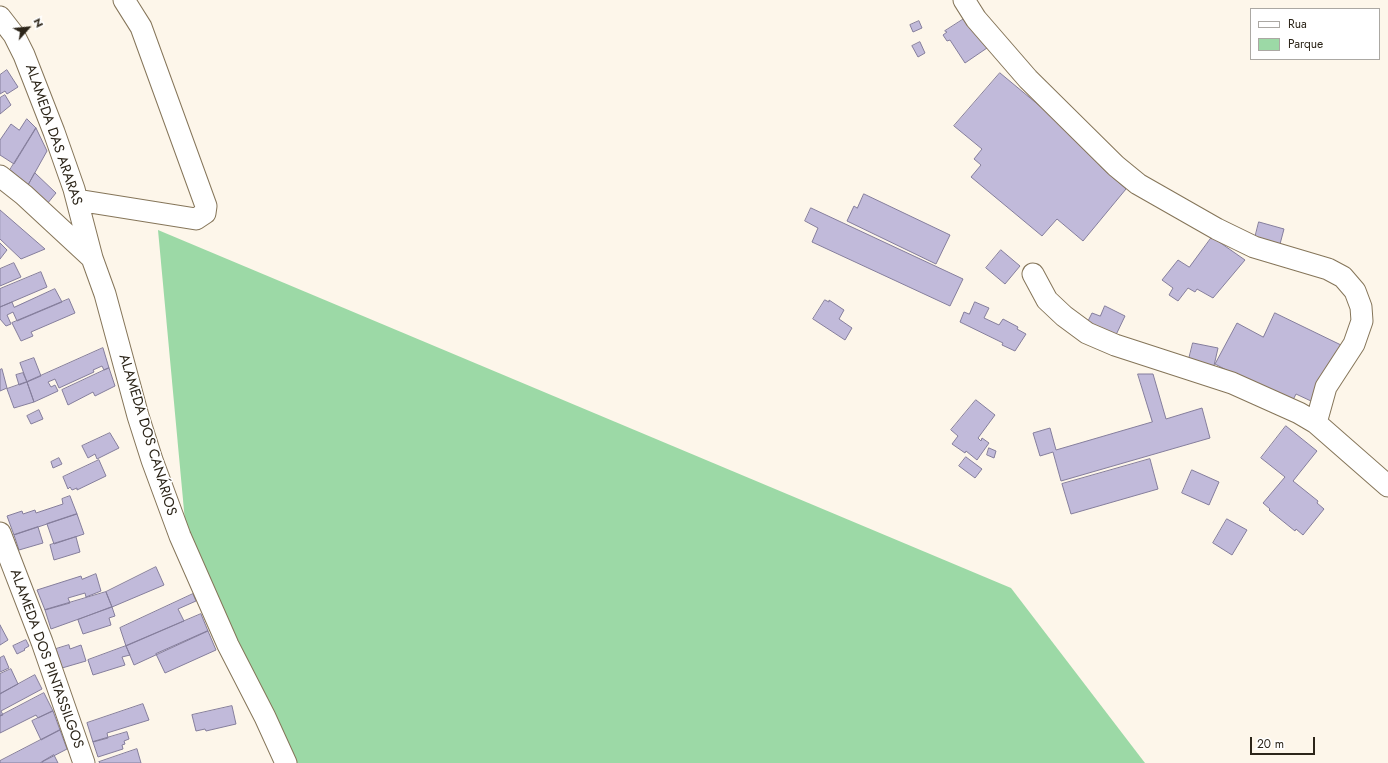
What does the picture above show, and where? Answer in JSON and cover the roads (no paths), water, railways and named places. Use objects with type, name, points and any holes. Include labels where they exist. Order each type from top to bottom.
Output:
[{"type":"street","points":[[77,200],[196,219],[206,213],[206,206],[140,27],[124,0]]},
{"type":"street","points":[[964,0],[976,19],[1028,79],[1116,166],[1138,184],[1217,229],[1254,247],[1328,269],[1343,277],[1355,291],[1361,307],[1362,321],[1354,344],[1326,387],[1316,423]]},
{"type":"street","name":"ALAMEDA DAS ARARAS","points":[[0,17],[14,35],[24,55],[54,132],[77,200],[92,258]]},
{"type":"street","name":"ALAMEDA DOS CANÁRIOS","points":[[0,176],[24,195],[92,258],[104,294],[138,416],[177,530],[228,645],[265,717],[286,763]]},
{"type":"street","points":[[1033,274],[1047,300],[1064,316],[1087,333],[1116,345],[1232,384],[1293,410],[1316,423],[1388,486]]},
{"type":"street","name":"ALAMEDA DOS PINTASSILGOS","points":[[0,533],[42,642],[84,763]]}]
